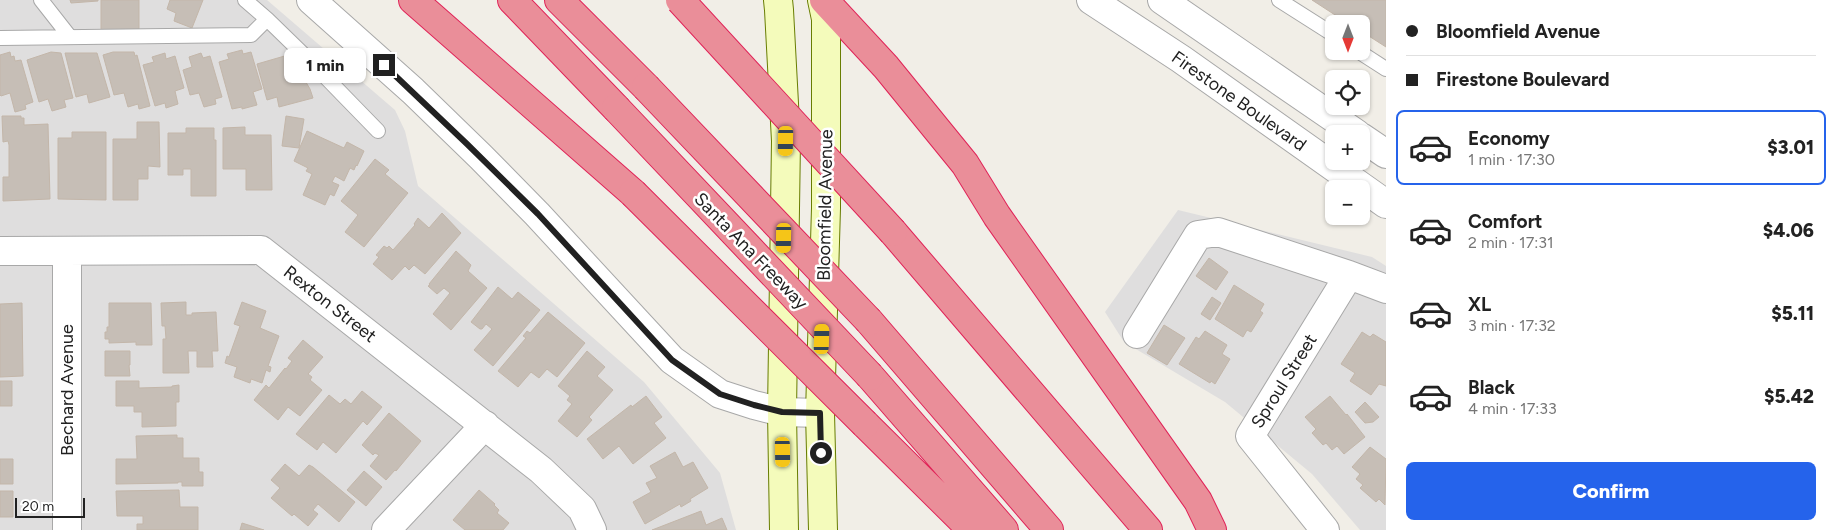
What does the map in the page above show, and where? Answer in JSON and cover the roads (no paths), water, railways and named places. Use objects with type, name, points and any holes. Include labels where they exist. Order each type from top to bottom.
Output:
[{"type":"highway","points":[[413,0],[633,193],[972,530]]},
{"type":"highway","name":"Santa Ana Freeway","points":[[512,0],[870,376],[1004,530]]},
{"type":"highway","points":[[559,0],[646,87],[869,321],[1049,530]]},
{"type":"highway","points":[[680,0],[893,232],[1148,530]]},
{"type":"highway","points":[[823,0],[886,67],[965,164],[996,216],[1198,501],[1212,530]]},
{"type":"main road","points":[[778,0],[786,141],[782,412],[784,530]]},
{"type":"main road","name":"Bloomfield Avenue","points":[[823,0],[826,19],[826,208],[820,413],[823,530]]},
{"type":"street","points":[[311,0],[413,91],[481,157],[538,214],[672,360],[720,394],[782,412],[820,413]]},
{"type":"street","name":"Firestone Boulevard","points":[[1091,0],[1181,59],[1386,204]]},
{"type":"street","points":[[1162,0],[1344,125]]},
{"type":"street","points":[[1370,143],[1386,154]]},
{"type":"street","points":[[1137,334],[1198,236],[1218,232],[1386,289]]},
{"type":"street","name":"Rexton Street","points":[[0,251],[261,250],[541,470],[582,509],[592,530]]},
{"type":"street","name":"Bechard Avenue","points":[[66,251],[67,530]]},
{"type":"street","name":"Sproul Street","points":[[1325,530],[1250,436],[1349,275]]},
{"type":"street","points":[[386,530],[485,425]]},
{"type":"lane","points":[[41,0],[70,37]]},
{"type":"lane","points":[[245,0],[305,56],[378,131]]},
{"type":"lane","points":[[1279,0],[1325,30]]},
{"type":"lane","points":[[0,38],[251,34],[267,19]]},
{"type":"lane","points":[[1370,59],[1386,69]]}]
